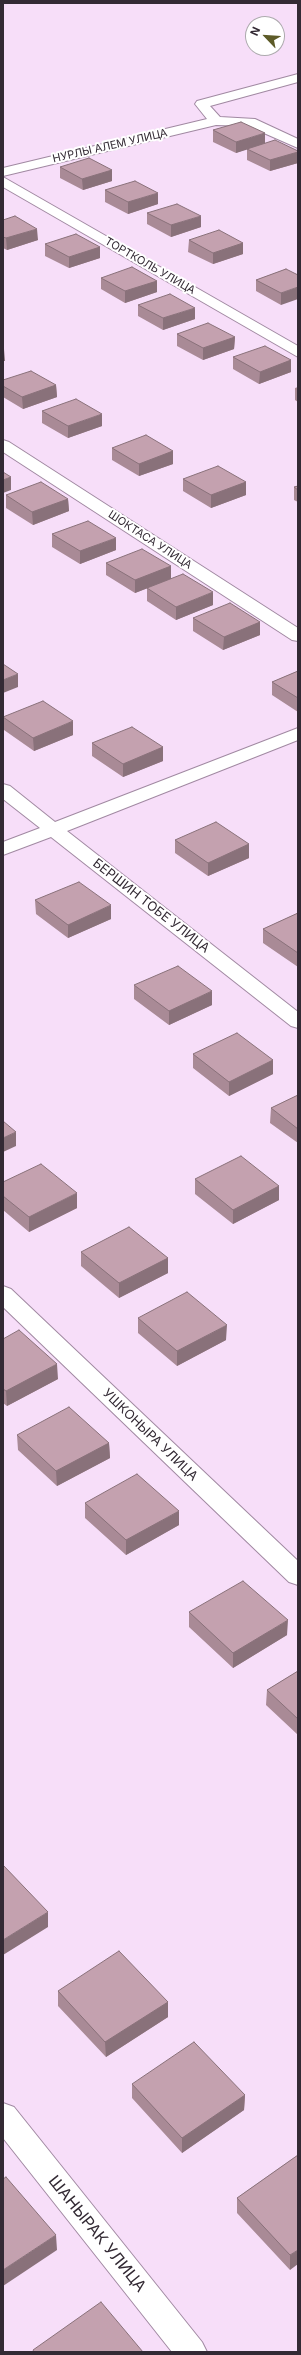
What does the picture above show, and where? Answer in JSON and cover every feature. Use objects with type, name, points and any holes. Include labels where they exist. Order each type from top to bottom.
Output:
[{"type":"street","points":[[216,121],[202,104],[298,78]]},
{"type":"street","name":"НУРЛЫ АЛЕМ УЛИЦА","points":[[3,172],[216,121],[250,122],[298,144]]},
{"type":"street","name":"ТОРТКОЛЬ УЛИЦА","points":[[3,181],[298,352]]},
{"type":"street","name":"ШОКТАСА УЛИЦА","points":[[3,445],[298,636]]},
{"type":"street","points":[[3,849],[298,734]]},
{"type":"street","name":"БЕРШИН ТОБЕ УЛИЦА","points":[[3,790],[298,1022]]},
{"type":"street","name":"УШКОНЫРА УЛИЦА","points":[[3,1294],[298,1576]]},
{"type":"street","name":"ШАНЫРАК УЛИЦА","points":[[3,2116],[191,2352]]},
{"type":"building","points":[[241,122],[265,133],[236,142],[213,130]]},
{"type":"building","points":[[275,140],[298,152],[270,160],[247,149]]},
{"type":"building","points":[[89,158],[112,170],[82,179],[60,167]]},
{"type":"building","points":[[135,181],[158,193],[128,202],[105,190]]},
{"type":"building","points":[[177,204],[201,216],[171,225],[147,213]]},
{"type":"building","points":[[15,216],[37,229],[6,238],[3,237],[3,220]]},
{"type":"building","points":[[219,230],[243,243],[213,253],[189,240]]},
{"type":"building","points":[[76,234],[100,247],[69,257],[45,244]]},
{"type":"building","points":[[132,267],[157,281],[125,291],[101,278]]},
{"type":"building","points":[[286,269],[298,275],[298,287],[281,293],[256,280]]},
{"type":"building","points":[[170,294],[195,308],[163,318],[138,305]]},
{"type":"building","points":[[208,323],[235,337],[203,348],[177,334]]},
{"type":"building","points":[[265,346],[291,360],[260,372],[233,357]]},
{"type":"building","points":[[31,371],[56,385],[22,397],[3,386],[3,380]]},
{"type":"building","points":[[76,399],[102,414],[68,426],[42,411]]},
{"type":"building","points":[[146,435],[173,451],[139,464],[112,448]]},
{"type":"building","points":[[218,466],[246,482],[211,495],[183,479]]},
{"type":"building","points":[[3,472],[11,477],[3,480]]},
{"type":"building","points":[[41,482],[68,499],[32,512],[6,495]]},
{"type":"building","points":[[88,521],[116,538],[80,551],[52,534]]},
{"type":"building","points":[[142,549],[171,566],[135,580],[106,563]]},
{"type":"building","points":[[183,574],[213,592],[176,607],[147,588]]},
{"type":"building","points":[[230,603],[260,622],[224,637],[193,618]]},
{"type":"building","points":[[3,664],[18,674],[3,680]]},
{"type":"building","points":[[298,671],[298,698],[272,682]]},
{"type":"building","points":[[43,701],[73,721],[33,738],[3,717]]},
{"type":"building","points":[[132,727],[163,747],[123,764],[92,743]]},
{"type":"building","points":[[216,822],[249,844],[208,863],[175,840]]},
{"type":"building","points":[[79,882],[111,905],[68,925],[35,900]]},
{"type":"building","points":[[298,913],[298,953],[263,929]]},
{"type":"building","points":[[178,966],[212,991],[169,1011],[134,985]]},
{"type":"building","points":[[237,1033],[273,1060],[229,1082],[193,1054]]},
{"type":"building","points":[[298,1095],[298,1129],[271,1108]]},
{"type":"building","points":[[3,1121],[16,1132],[3,1138]]},
{"type":"building","points":[[241,1156],[279,1186],[233,1210],[195,1179]]},
{"type":"building","points":[[41,1164],[77,1193],[29,1217],[3,1196],[3,1182]]},
{"type":"building","points":[[129,1227],[168,1258],[119,1283],[81,1252]]},
{"type":"building","points":[[187,1292],[227,1325],[177,1351],[138,1318]]},
{"type":"building","points":[[19,1330],[57,1364],[6,1391],[3,1389],[3,1339]]},
{"type":"building","points":[[69,1407],[109,1443],[56,1471],[17,1435]]},
{"type":"building","points":[[137,1474],[179,1511],[126,1540],[85,1503]]},
{"type":"building","points":[[243,1581],[288,1620],[233,1653],[189,1612]]},
{"type":"building","points":[[298,1671],[298,1719],[267,1690]]},
{"type":"building","points":[[3,1865],[48,1912],[3,1940]]},
{"type":"building","points":[[119,1951],[168,2002],[105,2042],[58,1991]]},
{"type":"building","points":[[194,2042],[245,2095],[182,2138],[132,2084]]},
{"type":"building","points":[[298,2155],[298,2250],[290,2255],[237,2198]]},
{"type":"building","points":[[6,2177],[56,2235],[3,2270],[3,2179]]},
{"type":"building","points":[[101,2302],[143,2352],[34,2352],[33,2350]]}]
